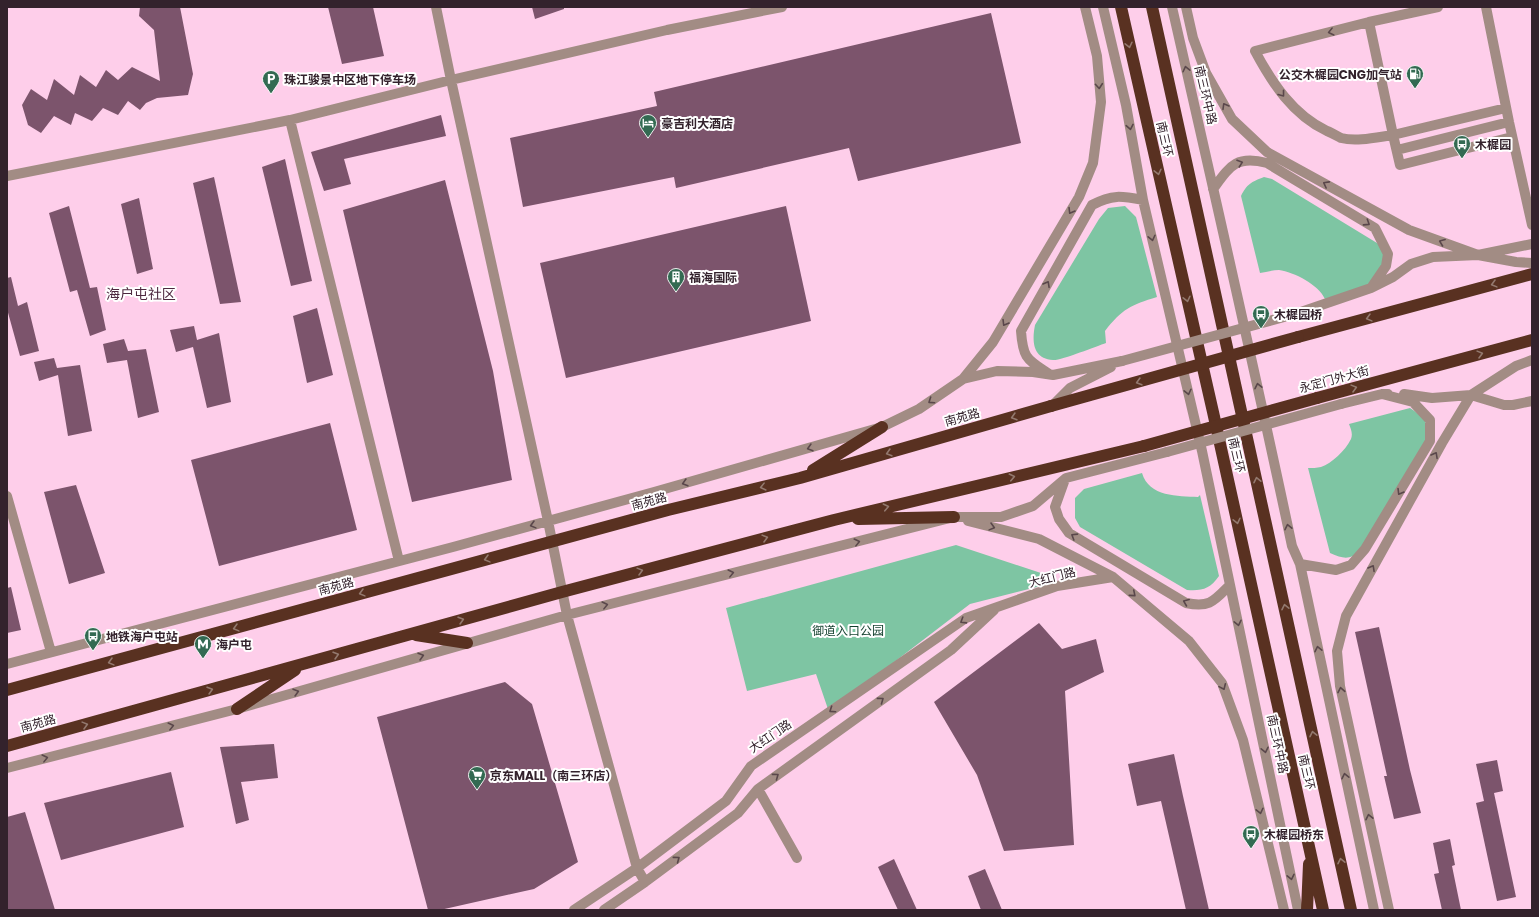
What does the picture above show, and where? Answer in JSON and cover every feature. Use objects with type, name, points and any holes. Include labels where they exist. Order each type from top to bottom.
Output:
[{"type":"highway","name":"南三环","points":[[1121,7],[1323,910]]},
{"type":"highway","name":"南三环","points":[[1152,7],[1351,906]]},
{"type":"highway","name":"南苑路","points":[[7,690],[668,510],[800,478],[1298,337],[1532,274]]},
{"type":"highway","name":"永定门外大街","points":[[1144,446],[1532,340]]},
{"type":"highway","points":[[800,478],[882,427]]},
{"type":"highway","name":"南苑路","points":[[7,746],[562,592],[834,520],[1144,446]]},
{"type":"highway","points":[[834,520],[954,517]]},
{"type":"highway","points":[[411,634],[467,643]]},
{"type":"highway","points":[[237,709],[304,664]]},
{"type":"highway","points":[[1307,910],[1309,844]]},
{"type":"street","points":[[436,7],[567,614],[637,868],[645,882]]},
{"type":"street","points":[[7,176],[290,120],[451,80],[667,30],[782,7]]},
{"type":"street","points":[[7,664],[548,521],[882,427],[919,409],[963,379],[993,342],[1079,197],[1093,163],[1100,102],[1097,56],[1085,7]]},
{"type":"street","name":"南三环中路","points":[[1103,7],[1126,105],[1143,200],[1200,444],[1298,910]]},
{"type":"street","name":"南三环中路","points":[[1172,7],[1246,333],[1292,546],[1300,564],[1374,910]]},
{"type":"street","points":[[1186,7],[1193,38],[1206,73],[1232,119],[1267,152],[1409,230],[1478,256],[1532,244]]},
{"type":"street","points":[[1438,7],[1369,22],[1255,51],[1268,76],[1285,99],[1314,125],[1342,138],[1368,139],[1393,135],[1506,108]]},
{"type":"street","points":[[1486,7],[1512,137],[1532,225]]},
{"type":"street","points":[[1369,22],[1400,165],[1512,137]]},
{"type":"street","points":[[290,120],[399,561]]},
{"type":"street","points":[[1397,150],[1509,122]]},
{"type":"street","points":[[1213,189],[1228,168],[1240,161],[1254,160],[1267,163],[1375,228],[1388,254],[1386,266],[1371,288]]},
{"type":"street","points":[[1049,374],[1028,359],[1022,349],[1021,331],[1092,205],[1109,197],[1143,200]]},
{"type":"street","points":[[963,379],[997,371],[1053,375],[1122,361],[1295,314],[1371,288],[1393,277],[1411,264],[1433,257],[1478,256],[1532,263]]},
{"type":"street","points":[[1389,910],[1340,686],[1337,651],[1346,616],[1442,443],[1471,395],[1516,366],[1532,360]]},
{"type":"street","points":[[1051,406],[1070,388],[1122,361]]},
{"type":"street","points":[[1300,564],[1336,570],[1351,565],[1365,549],[1430,441],[1430,420],[1413,402],[1382,394]]},
{"type":"street","points":[[7,768],[237,709],[567,614],[954,517],[1001,517],[1033,506],[1066,478],[1382,394],[1407,394],[1432,398],[1471,395],[1504,405],[1513,405],[1532,401]]},
{"type":"street","points":[[1066,478],[1055,507],[1059,519],[1069,533],[1186,603],[1199,606],[1206,605],[1217,598],[1230,585]]},
{"type":"street","points":[[7,496],[51,652]]},
{"type":"street","points":[[954,517],[1039,539],[1113,577],[1189,641],[1222,683],[1243,740],[1284,910]]},
{"type":"street","name":"大红门路","points":[[574,910],[637,868],[726,801],[751,766],[966,618],[1057,586],[1113,577]]},
{"type":"street","name":"大红门路","points":[[604,910],[645,882],[738,813],[758,789],[951,650],[999,606]]},
{"type":"street","points":[[758,789],[797,858]]},
{"type":"green space","points":[[1264,177],[1272,179],[1377,243],[1385,258],[1384,268],[1378,285],[1325,299],[1312,284],[1292,273],[1279,270],[1260,273],[1241,196],[1250,184]]},
{"type":"green space","points":[[1125,206],[1136,217],[1157,297],[1134,305],[1122,313],[1105,331],[1106,343],[1057,360],[1046,359],[1037,352],[1035,348],[1035,325],[1099,219],[1108,208]]},
{"type":"green space","points":[[1410,408],[1423,418],[1427,425],[1425,442],[1361,551],[1346,558],[1330,553],[1308,468],[1325,465],[1334,460],[1342,452],[1352,437],[1349,424]]},
{"type":"green space","points":[[1142,473],[1151,487],[1165,494],[1198,497],[1200,495],[1219,576],[1209,586],[1197,590],[1187,590],[1080,527],[1075,518],[1075,498],[1084,489]]},
{"type":"green space","name":"御道入口公园","points":[[956,545],[1050,576],[1041,586],[970,604],[829,712],[816,674],[747,691],[726,608]]},
{"type":"building","points":[[140,7],[180,7],[193,74],[188,95],[157,98],[146,103],[140,110],[128,101],[118,115],[103,108],[92,121],[75,113],[71,125],[54,116],[41,133],[28,125],[22,105],[31,89],[47,100],[54,79],[74,95],[80,75],[96,87],[106,70],[118,80],[132,67],[160,81],[154,30],[139,16]]},
{"type":"building","points":[[328,7],[373,7],[384,56],[342,64]]},
{"type":"building","points":[[532,7],[564,7],[564,9],[535,19]]},
{"type":"building","points":[[991,13],[1021,143],[858,181],[849,148],[676,188],[674,177],[523,207],[510,138],[657,106],[654,92]]},
{"type":"building","points":[[441,115],[446,136],[344,159],[351,184],[324,191],[311,152]]},
{"type":"building","points":[[285,159],[312,281],[291,286],[262,167]]},
{"type":"building","points":[[214,177],[241,302],[220,304],[193,183]]},
{"type":"building","points":[[445,180],[493,371],[512,480],[412,502],[343,210]]},
{"type":"building","points":[[139,198],[153,269],[137,274],[121,204]]},
{"type":"building","points":[[69,206],[90,288],[97,287],[106,330],[90,336],[77,290],[70,292],[49,213]]},
{"type":"building","name":"福海国际","points":[[786,206],[811,321],[566,378],[540,263]]},
{"type":"building","points":[[11,277],[18,306],[27,302],[39,351],[20,356],[7,309],[7,278]]},
{"type":"building","points":[[317,308],[333,375],[307,383],[293,316]]},
{"type":"building","points":[[194,326],[197,340],[219,333],[231,402],[207,408],[193,347],[176,352],[170,330]]},
{"type":"building","points":[[124,339],[128,351],[146,349],[159,412],[138,418],[127,360],[107,363],[103,344]]},
{"type":"building","points":[[54,358],[57,368],[80,365],[92,431],[68,436],[58,375],[39,381],[34,362]]},
{"type":"building","points":[[330,423],[357,530],[219,566],[191,460]]},
{"type":"building","points":[[76,485],[105,573],[69,584],[44,492]]},
{"type":"building","points":[[11,587],[21,630],[7,633],[7,588]]},
{"type":"building","points":[[1039,623],[1062,649],[1096,639],[1104,672],[1065,691],[1074,845],[1004,851],[977,775],[934,702]]},
{"type":"building","points":[[1379,627],[1410,770],[1421,813],[1394,819],[1384,776],[1387,776],[1355,632]]},
{"type":"building","name":"京东MALL（南三环店）","points":[[505,682],[532,704],[578,862],[534,889],[440,910],[428,910],[377,717]]},
{"type":"building","points":[[274,744],[278,778],[241,782],[249,820],[236,824],[220,747]]},
{"type":"building","points":[[1174,754],[1209,910],[1186,910],[1161,801],[1137,806],[1128,764]]},
{"type":"building","points":[[1497,760],[1503,791],[1494,793],[1516,897],[1497,901],[1476,803],[1484,801],[1476,764]]},
{"type":"building","points":[[171,772],[184,827],[61,860],[44,803]]},
{"type":"building","points":[[25,812],[55,910],[7,910],[7,817]]},
{"type":"building","points":[[1450,839],[1455,865],[1452,866],[1461,910],[1442,910],[1434,874],[1439,873],[1433,843]]},
{"type":"building","points":[[894,859],[917,910],[898,910],[878,867]]},
{"type":"building","points":[[985,869],[1002,910],[981,910],[968,876]]},
{"type":"place","name":"公交木樨园CNG加气站","points":[[1415,89]]},
{"type":"place","name":"珠江骏景中区地下停车场","points":[[271,94]]},
{"type":"place","name":"豪吉利大酒店","points":[[648,138]]},
{"type":"place","name":"木樨园","points":[[1462,159]]},
{"type":"place","name":"福海国际","points":[[676,292]]},
{"type":"place","name":"木樨园桥","points":[[1261,329]]},
{"type":"place","name":"地铁海户屯站","points":[[93,651]]},
{"type":"place","name":"海户屯","points":[[203,659]]},
{"type":"place","name":"京东MALL（南三环店）","points":[[477,790]]},
{"type":"place","name":"木樨园桥东","points":[[1251,849]]},
{"type":"district","name":"海户屯社区","points":[[141,294]]}]
